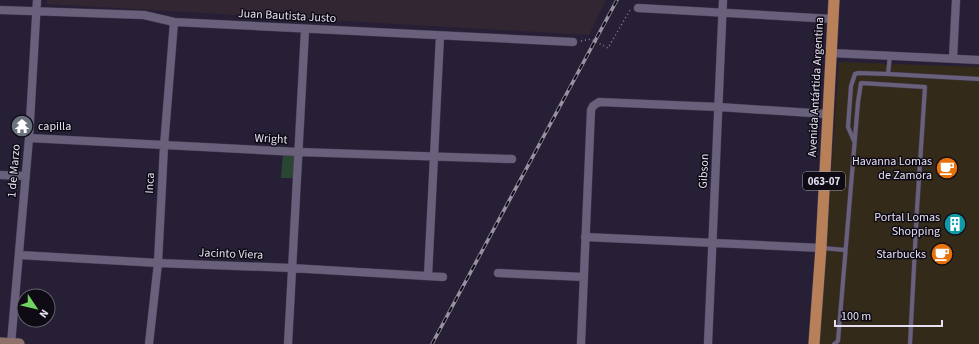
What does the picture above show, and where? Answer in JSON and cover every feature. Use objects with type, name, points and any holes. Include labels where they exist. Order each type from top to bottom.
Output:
[{"type":"main road","name":"Avenida Antártida Argentina","points":[[814,344],[821,248],[834,0]]},
{"type":"main road","points":[[0,343],[19,344]]},
{"type":"street","name":"1 de Marzo","points":[[11,344],[29,138],[37,0]]},
{"type":"street","name":"Gibson","points":[[708,344],[723,0]]},
{"type":"street","points":[[953,58],[956,0]]},
{"type":"street","points":[[638,8],[833,19]]},
{"type":"street","name":"Juan Bautista Justo","points":[[0,10],[144,15],[174,22],[305,30],[573,42]]},
{"type":"street","name":"Inca","points":[[149,344],[158,263],[164,146],[174,22]]},
{"type":"street","points":[[288,344],[305,30]]},
{"type":"street","points":[[428,276],[440,36]]},
{"type":"street","points":[[831,53],[979,60]]},
{"type":"street","points":[[581,344],[591,110],[593,106],[599,102],[719,107],[827,114]]},
{"type":"street","name":"Wright","points":[[29,138],[298,152],[512,159]]},
{"type":"street","points":[[0,175],[25,176]]},
{"type":"street","points":[[585,237],[821,248]]},
{"type":"street","name":"Jacinto Viera","points":[[19,255],[443,277]]},
{"type":"street","points":[[498,274],[584,277]]},
{"type":"lane","points":[[888,74],[890,55]]},
{"type":"lane","points":[[855,143],[848,127],[850,86],[854,74],[888,74],[979,79]]},
{"type":"lane","points":[[834,344],[838,341],[861,83],[925,88],[916,209],[910,344]]},
{"type":"lane","points":[[821,248],[845,250]]},
{"type":"path","points":[[573,42],[591,39],[608,48],[630,10],[638,8]]},
{"type":"shaded area","points":[[47,0],[606,0],[589,35],[47,4]]},
{"type":"shaded area","points":[[839,62],[979,67],[979,344],[819,344]]},
{"type":"green space","points":[[283,153],[295,154],[293,178],[281,178]]},
{"type":"railway","points":[[432,344],[617,0]]},
{"type":"place","name":"capilla","points":[[22,126]]},
{"type":"place","name":"Havanna Lomas de Zamora","points":[[947,168]]},
{"type":"place","name":"Portal Lomas Shopping","points":[[955,224]]},
{"type":"place","name":"Starbucks","points":[[942,254]]}]
